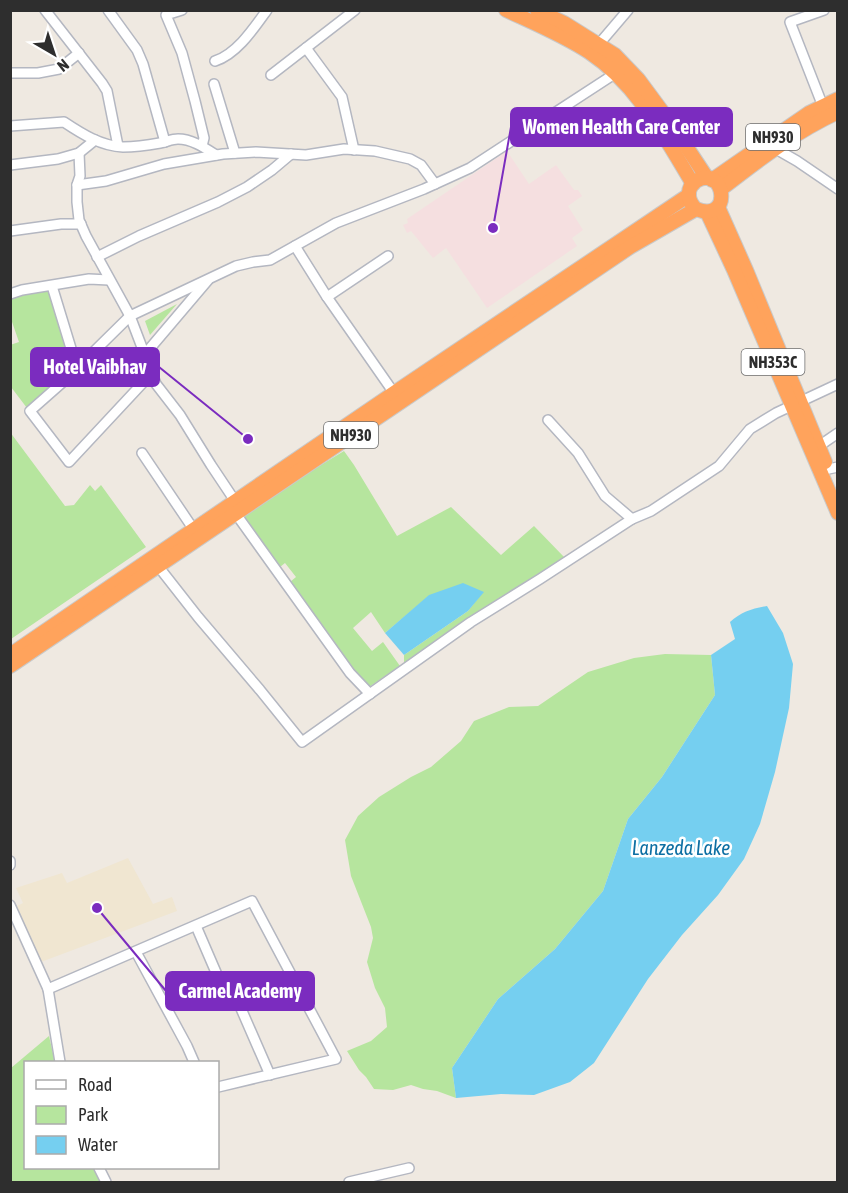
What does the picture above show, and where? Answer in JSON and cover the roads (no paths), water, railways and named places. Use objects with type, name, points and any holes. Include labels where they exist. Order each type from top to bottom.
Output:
[{"type":"highway","points":[[506,10],[571,41],[588,51],[620,69],[638,79],[722,196],[707,209],[692,205],[691,189],[654,120],[627,85],[620,69],[615,55],[564,23],[537,10]]},
{"type":"highway","name":"NH930","points":[[10,666],[158,567],[394,393],[691,189],[702,179],[713,182],[754,163],[830,112],[837,99]]},
{"type":"highway","name":"NH930","points":[[713,182],[809,113],[830,112]]},
{"type":"highway","name":"NH930","points":[[10,655],[194,530],[236,508],[630,247],[707,209]]},
{"type":"highway","name":"NH353C","points":[[707,209],[751,281],[796,404],[828,469],[837,513]]},
{"type":"highway","name":"NH353C","points":[[796,404],[819,446],[837,490]]},
{"type":"street","points":[[45,10],[107,91],[118,146]]},
{"type":"street","points":[[108,10],[137,50],[165,142]]},
{"type":"street","points":[[182,10],[166,15],[182,54],[195,101],[204,138],[202,146]]},
{"type":"street","points":[[215,61],[224,58],[233,50],[267,10]]},
{"type":"street","points":[[271,75],[355,10]]},
{"type":"street","points":[[598,44],[628,10]]},
{"type":"street","points":[[824,10],[790,22],[830,112]]},
{"type":"street","points":[[306,48],[342,97],[354,150]]},
{"type":"street","points":[[10,73],[38,73],[59,69],[79,53]]},
{"type":"street","points":[[152,373],[69,462],[30,411],[130,316],[236,266],[270,260],[336,223],[470,168],[620,69]]},
{"type":"street","points":[[214,84],[235,153]]},
{"type":"street","points":[[10,126],[64,122],[95,140],[109,145],[124,147],[177,139],[190,141],[216,155]]},
{"type":"street","points":[[10,165],[58,159],[79,153],[95,140]]},
{"type":"street","points":[[77,185],[106,181],[164,164],[216,155],[256,152],[306,154],[344,149],[375,151],[410,159],[421,165],[435,183]]},
{"type":"street","points":[[776,149],[837,189]]},
{"type":"street","points":[[79,153],[80,176],[77,185],[79,220],[130,316],[156,384],[180,415],[236,508],[350,673],[370,694]]},
{"type":"street","points":[[97,257],[247,187],[291,154]]},
{"type":"street","points":[[10,231],[61,224],[81,224]]},
{"type":"street","points":[[295,246],[327,297],[394,393]]},
{"type":"street","points":[[327,297],[388,256]]},
{"type":"street","points":[[146,353],[210,278]]},
{"type":"street","points":[[10,294],[89,279],[110,280]]},
{"type":"street","points":[[52,286],[77,368]]},
{"type":"street","points":[[158,567],[302,742],[471,622],[632,519],[651,511],[719,466],[750,429],[776,413],[837,384]]},
{"type":"street","points":[[548,420],[578,453],[605,496],[632,519]]},
{"type":"street","points":[[819,446],[837,433]]},
{"type":"street","points":[[142,453],[194,530]]},
{"type":"street","points":[[48,989],[252,902],[336,1059],[219,1087]]},
{"type":"street","points":[[10,905],[48,989],[60,1061]]},
{"type":"street","points":[[196,926],[218,977],[239,1005],[270,1075]]},
{"type":"street","points":[[136,952],[194,1061]]},
{"type":"street","points":[[349,1182],[409,1168]]},
{"type":"water","points":[[463,583],[484,592],[468,611],[404,655],[385,633],[429,595]]},
{"type":"water","name":"Lanzeda Lake","points":[[767,606],[783,633],[793,664],[789,708],[775,772],[760,824],[744,859],[718,895],[682,935],[648,979],[594,1063],[570,1082],[534,1095],[501,1094],[456,1098],[452,1068],[498,999],[555,949],[603,891],[628,819],[662,777],[715,695],[711,655],[735,639],[730,622],[747,611]]},
{"type":"place","name":"Women Health Care Center","points":[[493,228]]},
{"type":"place","name":"Hotel Vaibhav","points":[[248,439]]},
{"type":"place","name":"Carmel Academy","points":[[97,908]]}]
